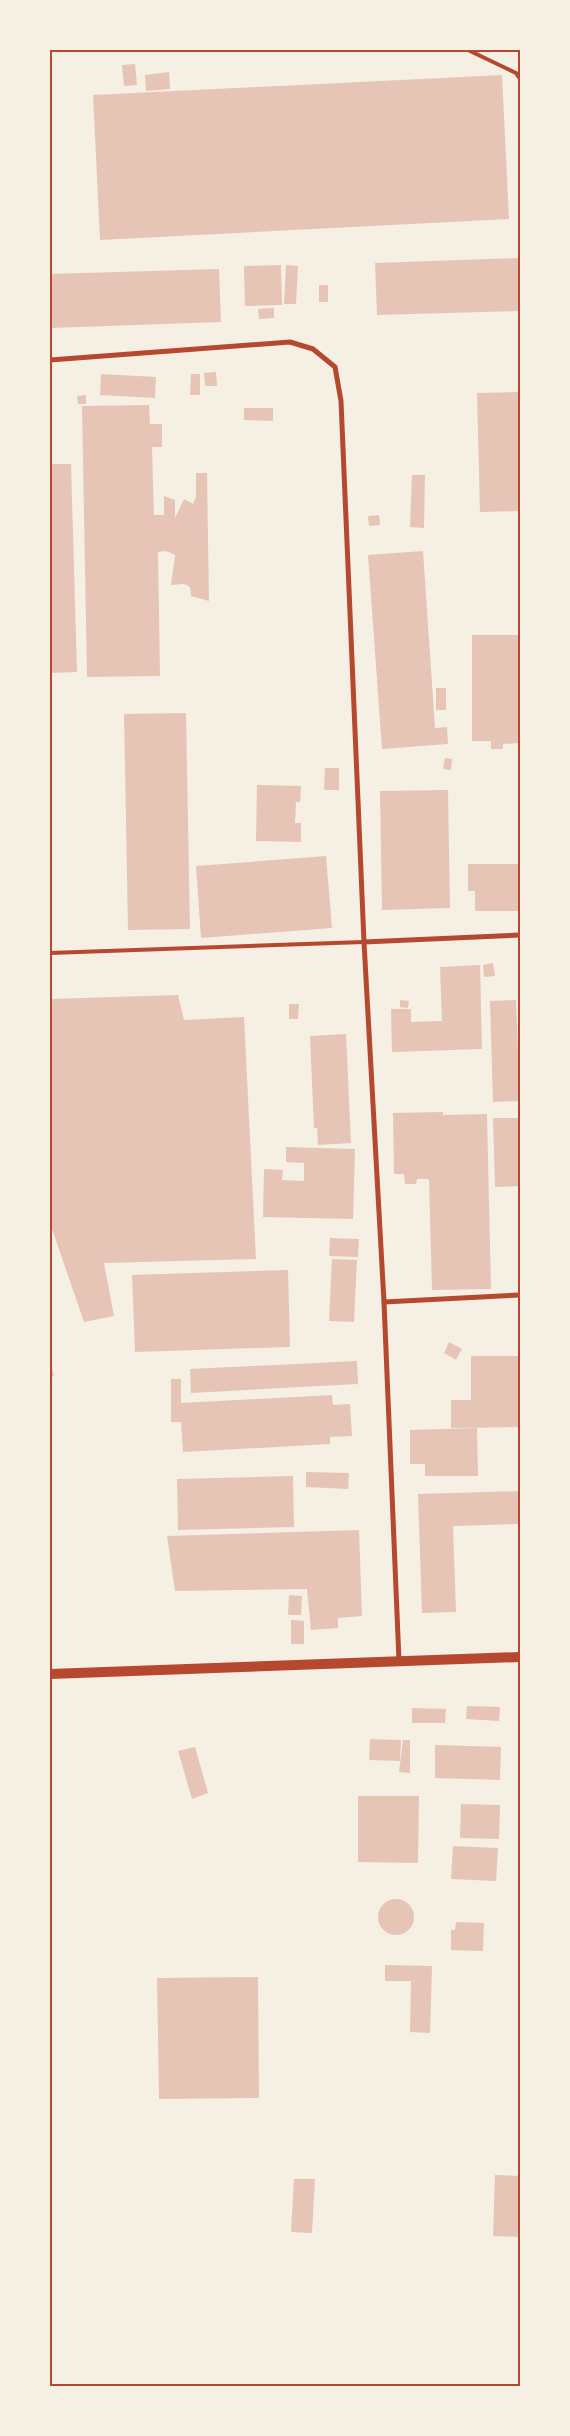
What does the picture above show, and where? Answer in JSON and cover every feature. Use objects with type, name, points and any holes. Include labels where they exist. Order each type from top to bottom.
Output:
[{"type":"main road","points":[[50,1674],[520,1657]]},
{"type":"street","points":[[50,360],[290,342],[313,349],[335,367],[341,401],[364,942],[384,1302],[399,1662]]},
{"type":"street","points":[[364,942],[520,935]]},
{"type":"street","points":[[384,1302],[520,1295]]},
{"type":"lane","points":[[468,50],[516,73],[520,79]]},
{"type":"lane","points":[[50,953],[364,942]]},
{"type":"building","points":[[114,50],[130,50],[130,52],[114,52]]},
{"type":"building","points":[[135,64],[137,85],[124,86],[122,65]]},
{"type":"building","points":[[169,72],[170,89],[146,91],[145,75]]},
{"type":"building","points":[[502,75],[509,219],[100,240],[93,95]]},
{"type":"building","points":[[520,258],[520,311],[377,315],[375,263]]},
{"type":"building","points":[[281,265],[282,305],[245,306],[244,266]]},
{"type":"building","points":[[286,265],[298,266],[296,304],[284,304]]},
{"type":"building","points":[[219,269],[221,322],[50,328],[50,274]]},
{"type":"building","points":[[319,285],[328,285],[328,302],[319,302]]},
{"type":"building","points":[[274,308],[274,318],[259,319],[258,309]]},
{"type":"building","points":[[216,372],[217,386],[205,386],[204,373]]},
{"type":"building","points":[[101,374],[156,377],[155,398],[100,395]]},
{"type":"building","points":[[191,374],[200,374],[200,395],[190,395]]},
{"type":"building","points":[[520,392],[520,511],[480,512],[477,393]]},
{"type":"building","points":[[86,395],[86,404],[78,404],[77,396]]},
{"type":"building","points":[[149,405],[150,424],[162,424],[162,447],[152,447],[154,515],[164,515],[164,496],[175,500],[175,518],[184,499],[193,504],[196,497],[196,473],[207,473],[209,601],[191,596],[190,587],[184,584],[171,585],[175,555],[166,551],[158,552],[160,676],[87,677],[82,406]]},
{"type":"building","points":[[244,408],[273,408],[273,421],[244,420]]},
{"type":"building","points":[[50,464],[71,464],[77,672],[50,673]]},
{"type":"building","points":[[412,475],[425,475],[424,528],[410,527]]},
{"type":"building","points":[[379,515],[380,525],[369,526],[368,516]]},
{"type":"building","points":[[423,551],[435,728],[447,727],[448,744],[382,749],[368,555]]},
{"type":"building","points":[[472,635],[520,635],[520,743],[503,744],[503,749],[491,749],[491,741],[472,741]]},
{"type":"building","points":[[436,688],[446,688],[446,710],[436,710]]},
{"type":"building","points":[[186,713],[190,929],[128,930],[124,714]]},
{"type":"building","points":[[445,758],[452,759],[451,770],[443,769]]},
{"type":"building","points":[[325,768],[339,768],[339,790],[324,790]]},
{"type":"building","points":[[257,785],[301,786],[300,802],[296,802],[295,823],[301,823],[301,842],[256,841]]},
{"type":"building","points":[[448,790],[450,908],[382,910],[380,791]]},
{"type":"building","points":[[326,856],[332,928],[201,938],[196,866]]},
{"type":"building","points":[[468,864],[520,864],[520,911],[475,911],[475,891],[468,891]]},
{"type":"building","points":[[493,963],[495,976],[484,977],[483,965]]},
{"type":"building","points":[[480,965],[482,1049],[392,1052],[391,1009],[411,1009],[411,1022],[442,1021],[440,967]]},
{"type":"building","points":[[178,995],[184,1020],[244,1017],[256,1259],[104,1263],[114,1316],[84,1322],[50,1223],[50,999]]},
{"type":"building","points":[[400,1000],[409,1001],[408,1008],[400,1007]]},
{"type":"building","points":[[516,1000],[520,1101],[493,1102],[490,1001]]},
{"type":"building","points":[[289,1004],[299,1004],[298,1019],[289,1019]]},
{"type":"building","points":[[346,1034],[351,1143],[318,1145],[317,1128],[314,1128],[310,1036]]},
{"type":"building","points":[[443,1112],[443,1115],[487,1114],[491,1289],[432,1290],[429,1179],[417,1179],[416,1184],[405,1184],[404,1174],[394,1174],[393,1113]]},
{"type":"building","points":[[493,1118],[520,1118],[520,1186],[495,1187]]},
{"type":"building","points":[[286,1147],[355,1149],[353,1219],[263,1217],[264,1169],[283,1170],[282,1180],[304,1181],[304,1163],[286,1162]]},
{"type":"building","points":[[330,1238],[359,1239],[358,1257],[329,1256]]},
{"type":"building","points":[[332,1259],[357,1260],[354,1322],[329,1321]]},
{"type":"building","points":[[288,1270],[290,1347],[135,1352],[132,1275]]},
{"type":"building","points":[[449,1342],[462,1349],[456,1360],[444,1353]]},
{"type":"building","points":[[471,1356],[520,1356],[520,1427],[451,1428],[451,1400],[471,1400]]},
{"type":"building","points":[[357,1361],[358,1384],[191,1393],[190,1369]]},
{"type":"building","points":[[50,1363],[54,1376],[50,1377]]},
{"type":"building","points":[[171,1379],[181,1379],[181,1403],[332,1395],[333,1405],[350,1404],[352,1436],[330,1437],[330,1444],[183,1452],[181,1422],[171,1422]]},
{"type":"building","points":[[477,1428],[478,1476],[425,1476],[425,1464],[410,1464],[410,1430]]},
{"type":"building","points":[[306,1472],[349,1473],[348,1489],[306,1487]]},
{"type":"building","points":[[293,1476],[294,1527],[178,1530],[177,1479]]},
{"type":"building","points":[[520,1491],[520,1524],[453,1526],[456,1612],[422,1613],[418,1494]]},
{"type":"building","points":[[359,1530],[362,1616],[338,1618],[338,1628],[311,1630],[307,1589],[175,1591],[167,1536]]},
{"type":"building","points":[[289,1595],[302,1596],[301,1615],[288,1615]]},
{"type":"building","points":[[291,1620],[304,1621],[304,1644],[291,1644]]},
{"type":"building","points":[[467,1706],[500,1707],[499,1721],[466,1719]]},
{"type":"building","points":[[412,1708],[446,1709],[445,1723],[412,1723]]},
{"type":"building","points":[[370,1739],[401,1740],[400,1761],[369,1760]]},
{"type":"building","points":[[403,1740],[410,1740],[410,1773],[399,1772]]},
{"type":"building","points":[[435,1745],[501,1747],[500,1780],[435,1778]]},
{"type":"building","points":[[195,1747],[208,1793],[192,1799],[178,1751]]},
{"type":"building","points":[[358,1796],[419,1796],[418,1863],[358,1862]]},
{"type":"building","points":[[461,1804],[500,1805],[499,1839],[460,1838]]},
{"type":"building","points":[[453,1846],[498,1848],[496,1881],[451,1879]]},
{"type":"building","points":[[396,1899],[403,1900],[409,1904],[413,1910],[413,1924],[409,1930],[403,1934],[396,1935],[389,1934],[383,1930],[379,1924],[378,1917],[379,1910],[383,1904],[389,1900]]},
{"type":"building","points":[[456,1922],[484,1923],[483,1951],[451,1950],[451,1930],[455,1930]]},
{"type":"building","points":[[385,1965],[432,1966],[430,2033],[410,2032],[411,1981],[385,1981]]},
{"type":"building","points":[[258,1977],[259,2098],[159,2099],[157,1978]]},
{"type":"building","points":[[495,2175],[520,2176],[520,2237],[493,2236]]},
{"type":"building","points":[[294,2179],[315,2179],[312,2233],[291,2232]]}]
